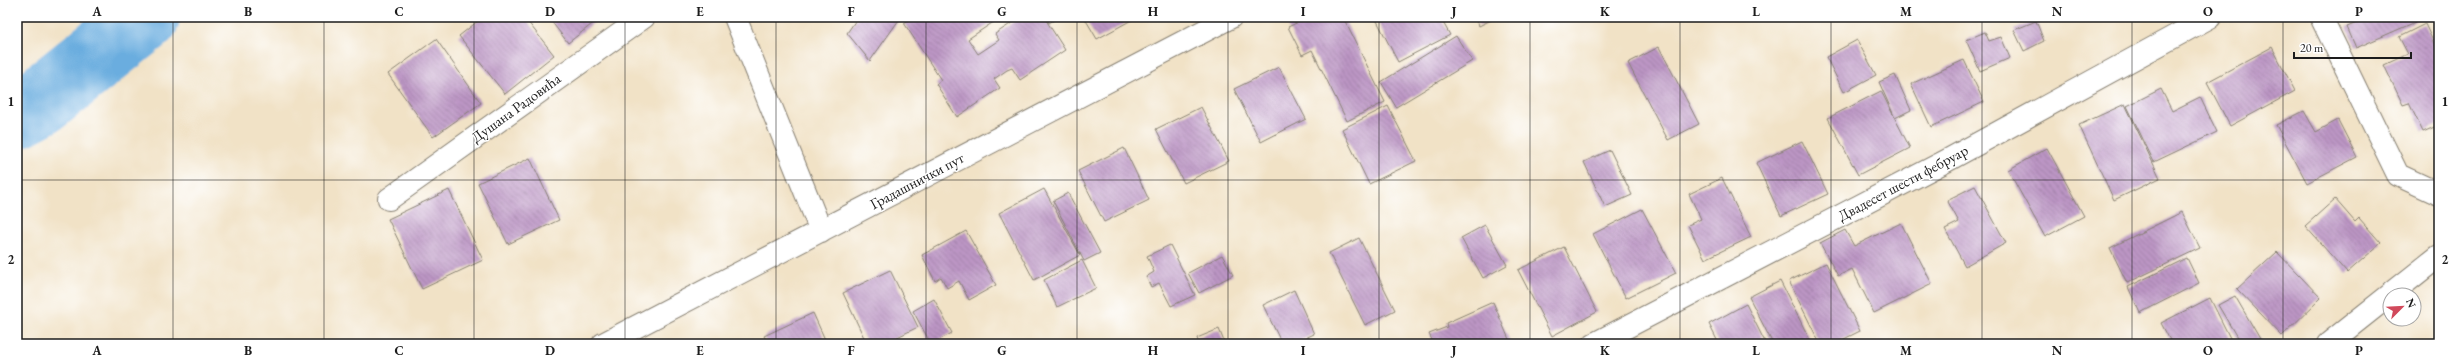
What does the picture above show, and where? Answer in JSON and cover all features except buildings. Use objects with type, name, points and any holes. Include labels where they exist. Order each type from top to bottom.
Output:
[{"type":"street","name":"Душана Радовића","points":[[389,199],[644,17]]},
{"type":"street","points":[[735,17],[821,232]]},
{"type":"street","name":"Градашнички пут","points":[[603,344],[821,232],[1230,17]]},
{"type":"street","name":"Двадесет шести фебруар","points":[[1594,344],[1946,160],[2210,17]]},
{"type":"street","points":[[2321,17],[2398,175],[2439,194]]},
{"type":"street","points":[[2328,344],[2439,256]]},
{"type":"waterway","points":[[17,113],[43,99],[145,17]]}]
